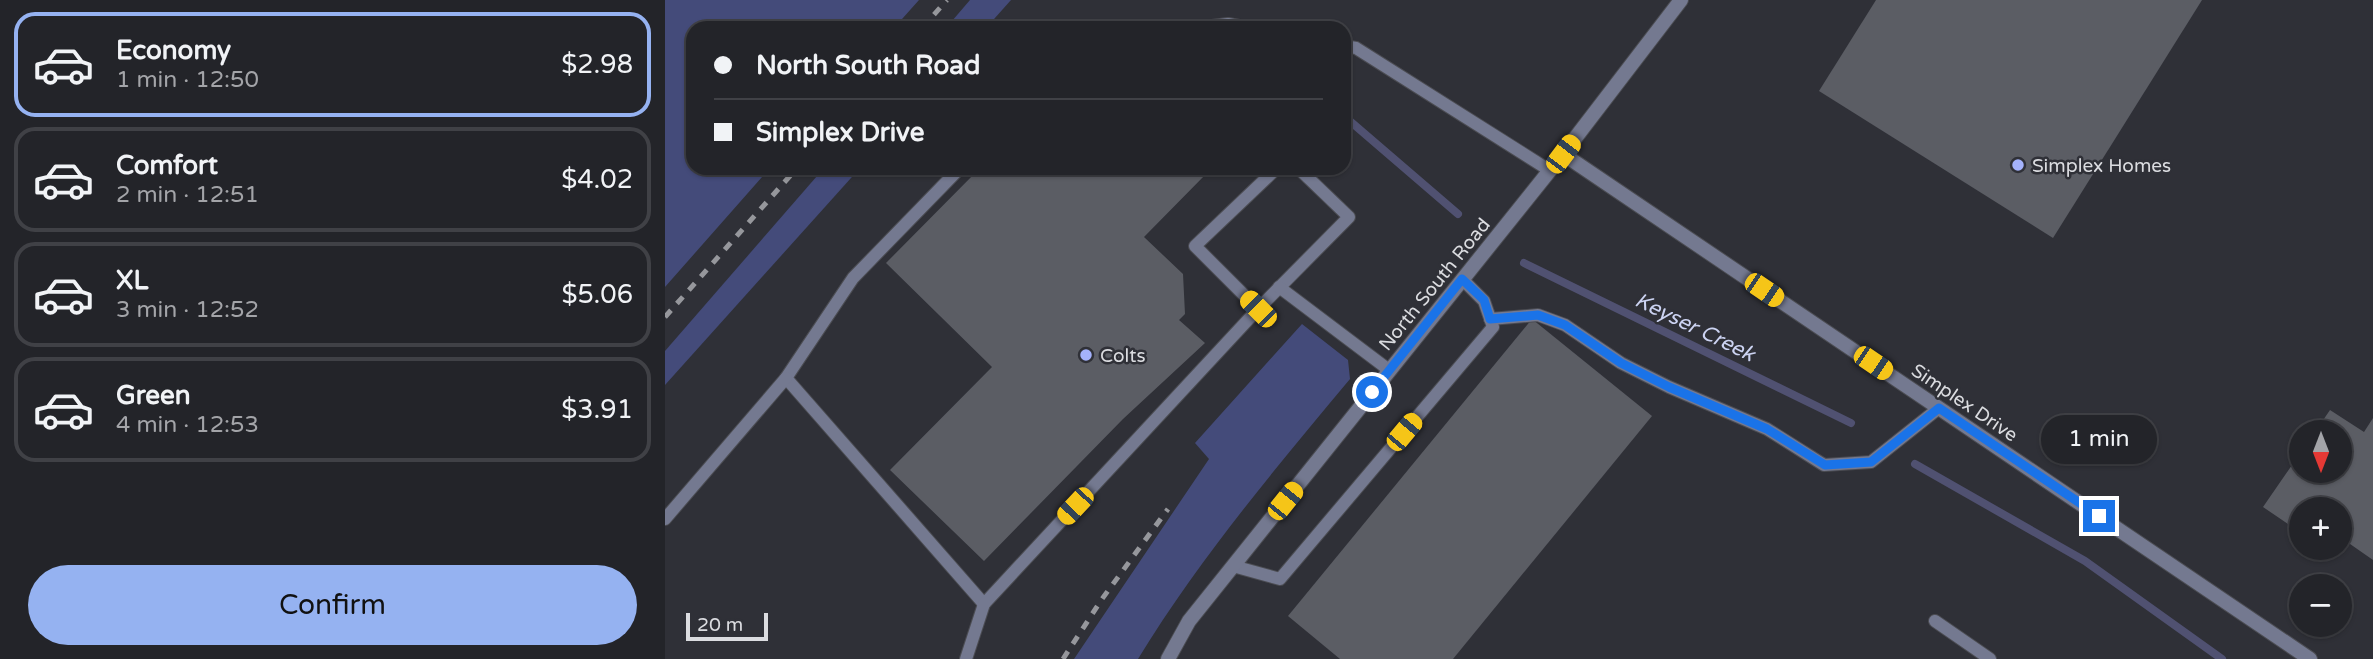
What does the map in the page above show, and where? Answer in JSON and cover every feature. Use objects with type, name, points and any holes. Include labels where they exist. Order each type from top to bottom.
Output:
[{"type":"street","name":"North South Road","points":[[1168,659],[1189,621],[1563,154],[1682,0]]},
{"type":"street","name":"Simplex Drive","points":[[1563,154],[2311,659]]},
{"type":"lane","points":[[1351,47],[1549,170]]},
{"type":"lane","points":[[665,519],[786,378],[853,278],[953,175]]},
{"type":"lane","points":[[1258,309],[1195,246],[1270,175]]},
{"type":"lane","points":[[966,659],[984,604],[1258,309],[1349,217],[1305,175]]},
{"type":"lane","points":[[1233,566],[1280,579],[1493,327],[1484,300],[1462,279]]},
{"type":"lane","points":[[1279,287],[1389,370]]},
{"type":"lane","points":[[1490,319],[1538,315],[1565,325],[1621,363],[1767,429],[1825,465],[1871,462],[1939,408]]},
{"type":"lane","points":[[786,378],[984,604]]},
{"type":"lane","points":[[1935,621],[1990,659]]},
{"type":"shaded area","points":[[665,0],[919,0],[900,21],[686,21],[686,175],[764,175],[665,287]]},
{"type":"shaded area","points":[[970,0],[1011,0],[992,21],[952,21]]},
{"type":"shaded area","points":[[818,175],[854,175],[665,385],[665,351]]},
{"type":"shaded area","points":[[1302,324],[1348,360],[1350,379],[1212,550],[1138,659],[1074,659],[1209,459],[1195,443]]},
{"type":"building","name":"Simplex Homes","points":[[1876,0],[2202,0],[2053,238],[1819,91]]},
{"type":"building","name":"Colts","points":[[973,175],[1205,175],[1144,237],[1183,274],[1185,314],[1179,320],[1205,343],[1123,419],[984,561],[890,470],[992,367],[886,263]]},
{"type":"building","points":[[1532,319],[1652,416],[1453,659],[1340,659],[1288,616]]},
{"type":"building","points":[[2330,410],[2345,420],[2323,420]]},
{"type":"building","points":[[2373,418],[2373,560],[2352,545],[2352,497],[2289,497],[2289,525],[2263,507],[2289,469],[2289,483],[2352,483],[2352,424],[2364,432]]},
{"type":"waterway","name":"Keyser Creek","points":[[1351,122],[1458,214]]},
{"type":"waterway","name":"Keyser Creek","points":[[1524,263],[1851,423]]},
{"type":"waterway","name":"Keyser Creek","points":[[1915,464],[2085,561],[2222,659]]},
{"type":"railway","points":[[928,21],[947,0]]},
{"type":"railway","points":[[665,317],[791,175]]},
{"type":"railway","points":[[1063,659],[1102,599],[1168,509]]},
{"type":"place","name":"Simplex Homes","points":[[2018,165]]},
{"type":"place","name":"Colts","points":[[1086,355]]},
{"type":"route","points":[[1372,392],[1462,279],[1484,300],[1490,319],[1538,315],[1565,325],[1621,363],[1767,429],[1825,465],[1871,462],[1939,408],[2099,516]]}]
